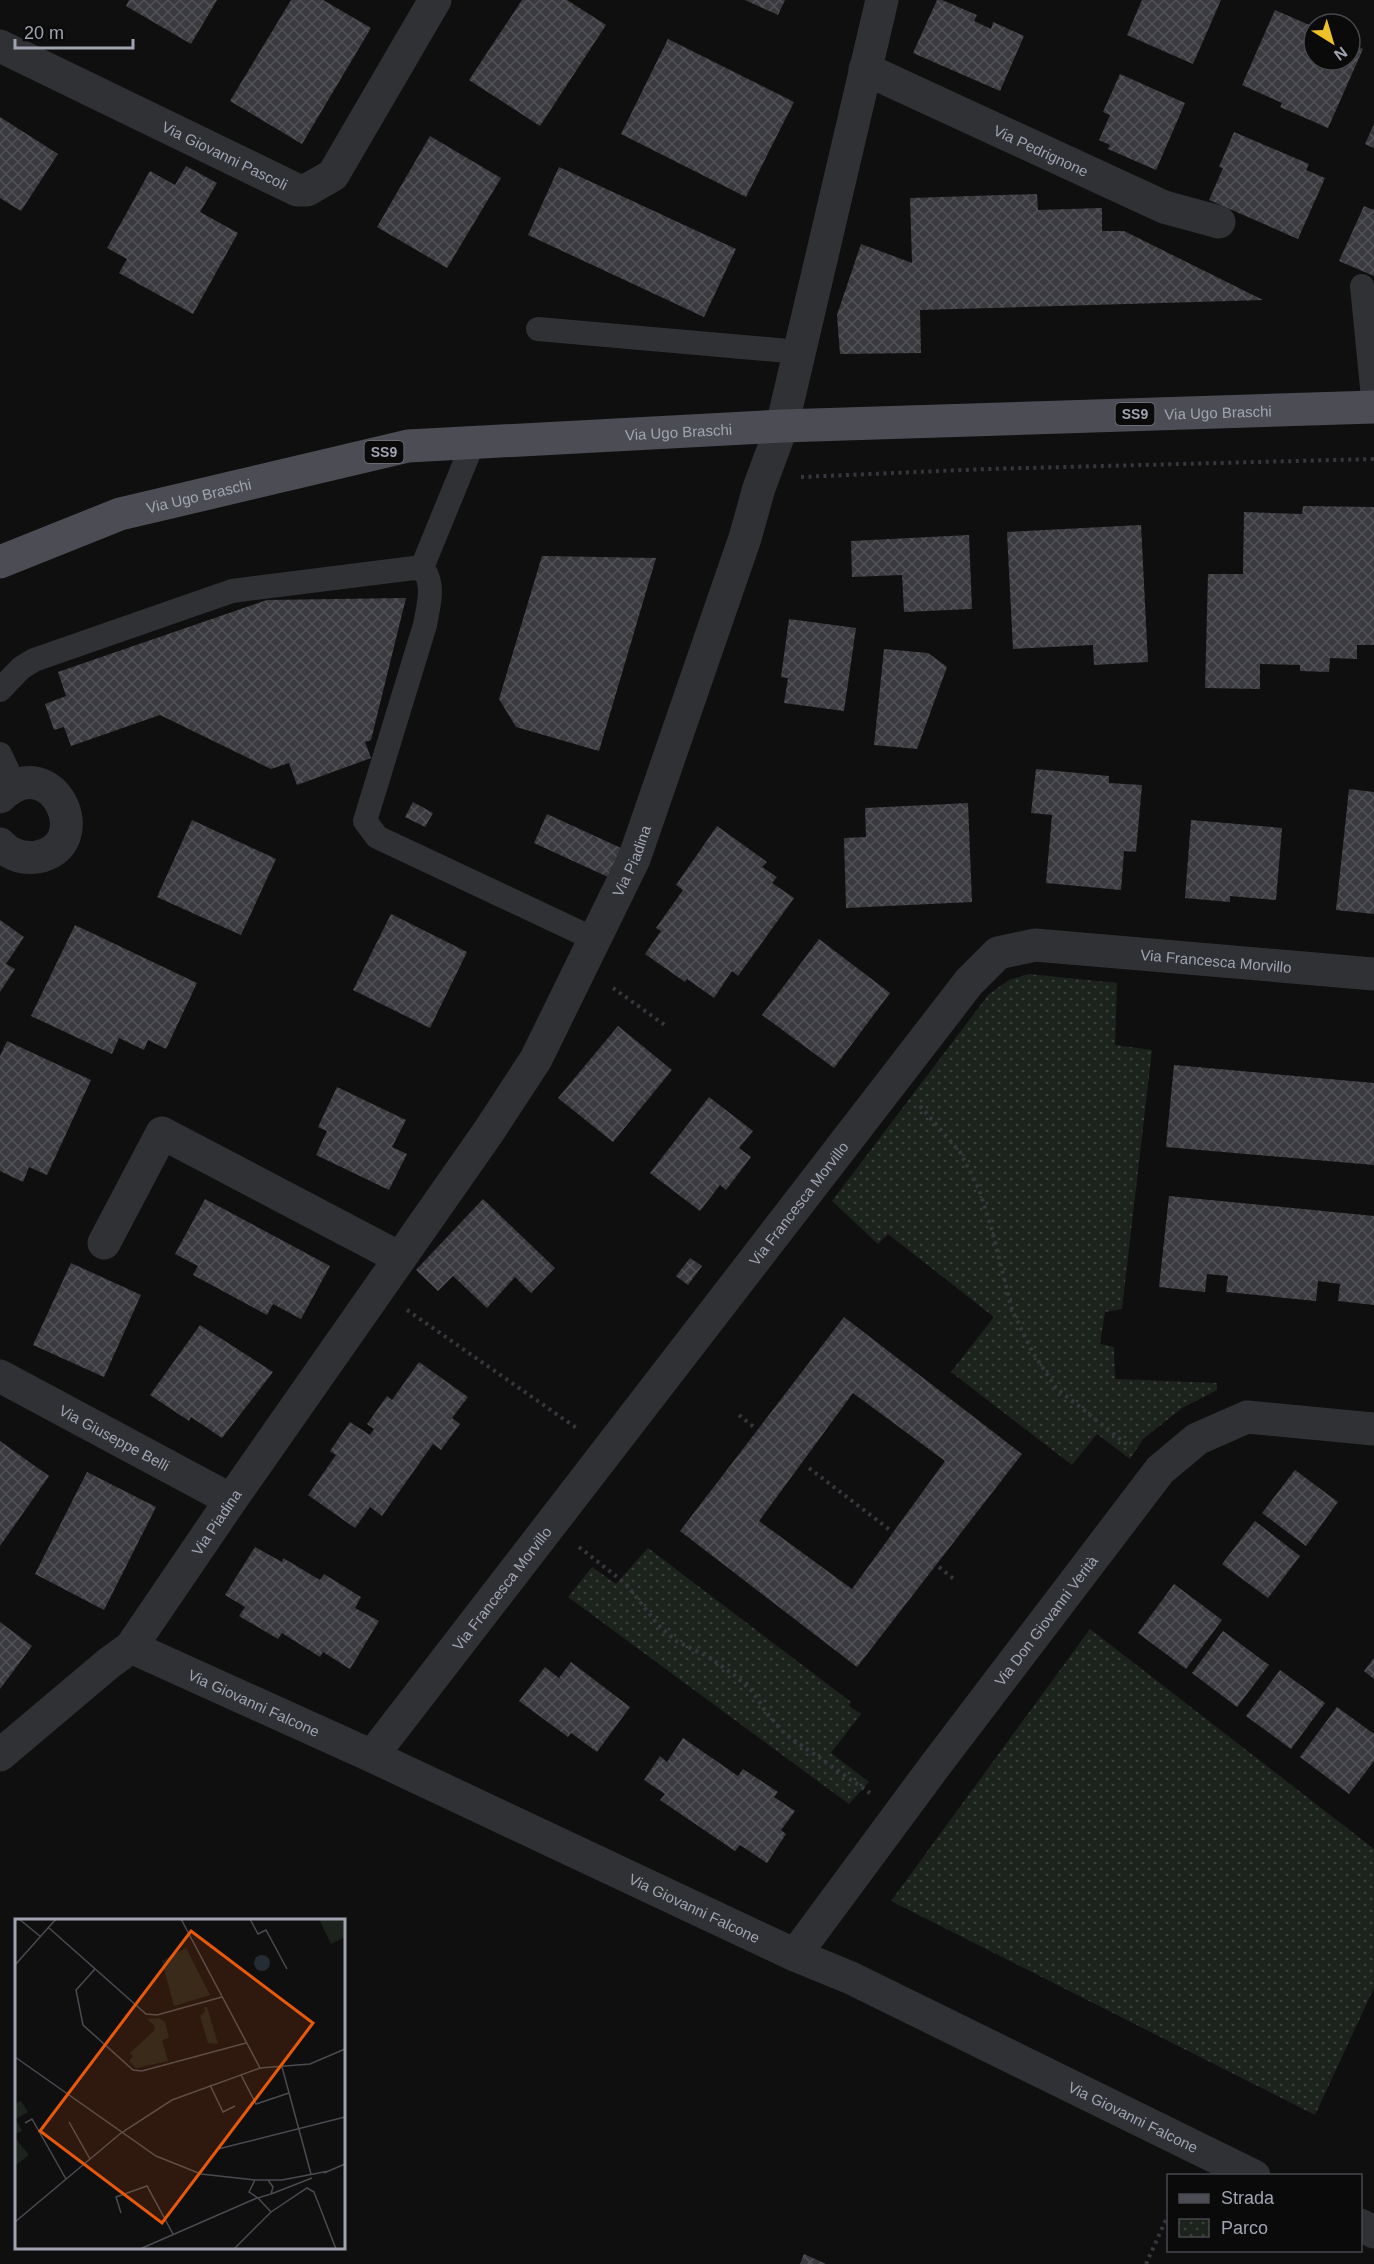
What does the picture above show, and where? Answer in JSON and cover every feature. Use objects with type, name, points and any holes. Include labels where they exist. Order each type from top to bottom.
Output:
[{"type":"main road","name":"Via Ugo Braschi","points":[[0,562],[120,514],[408,446],[782,426],[1374,408]]},
{"type":"street","name":"Via Giovanni Pascoli","points":[[0,46],[297,190],[307,190],[333,175],[435,0]]},
{"type":"street","points":[[782,426],[882,0]]},
{"type":"street","name":"Via Pedrignone","points":[[865,69],[1164,207],[1218,222]]},
{"type":"street","name":"Via Piadina","points":[[0,1755],[108,1663],[131,1647],[489,1131],[536,1059],[638,848],[746,538],[759,488],[782,426]]},
{"type":"street","points":[[0,844],[16,856],[28,858],[40,856],[51,851],[60,843],[67,820],[59,797],[50,789],[38,784],[27,783],[7,791]]},
{"type":"street","name":"Via Francesca Morvillo","points":[[372,1756],[962,991],[998,953],[1035,945],[1374,974]]},
{"type":"street","points":[[104,1243],[162,1133],[400,1258]]},
{"type":"street","name":"Via Giuseppe Belli","points":[[0,1376],[231,1500]]},
{"type":"street","name":"Via Don Giovanni Verità","points":[[795,1955],[1160,1470],[1197,1439],[1247,1417],[1374,1429]]},
{"type":"street","name":"Via Giovanni Falcone","points":[[131,1647],[372,1756],[795,1955],[851,1978],[1252,2174]]},
{"type":"lane","name":"Via Ugo Braschi","points":[[1362,286],[1374,408]]},
{"type":"lane","points":[[538,329],[800,352]]},
{"type":"lane","points":[[421,570],[473,442]]},
{"type":"lane","points":[[0,690],[21,668],[34,660],[232,591],[414,568],[424,570],[429,578],[430,595],[424,625],[365,821],[377,837],[589,953]]},
{"type":"lane","points":[[0,754],[7,791]]},
{"type":"path","points":[[795,480],[802,477],[987,469],[1374,459]]},
{"type":"path","points":[[589,953],[666,1026]]},
{"type":"path","points":[[915,1103],[960,1152],[979,1189],[1012,1310],[1032,1351],[1056,1388],[1137,1452]]},
{"type":"path","points":[[398,1303],[584,1433]]},
{"type":"path","points":[[739,1415],[755,1428]]},
{"type":"path","points":[[809,1468],[890,1530]]},
{"type":"path","points":[[574,1543],[626,1584],[658,1625],[676,1641],[707,1656],[752,1691],[785,1734],[900,1814]]},
{"type":"path","points":[[939,1568],[955,1580]]},
{"type":"path","points":[[1146,2264],[1167,2218]]},
{"type":"green space","points":[[1029,974],[1117,983],[1115,1045],[1152,1050],[1122,1309],[1105,1312],[1100,1344],[1114,1347],[1115,1379],[1217,1383],[1217,1390],[1182,1408],[1143,1439],[1130,1459],[1097,1434],[1072,1465],[951,1372],[994,1317],[888,1234],[878,1244],[832,1201],[989,994],[1009,980]]},
{"type":"green space","points":[[648,1548],[851,1702],[849,1706],[861,1714],[831,1753],[869,1782],[849,1804],[568,1597],[592,1567],[616,1584]]},
{"type":"green space","points":[[1090,1629],[1374,1849],[1374,1988],[1315,2115],[891,1901]]},
{"type":"building","points":[[129,0],[217,0],[191,44],[126,6]]},
{"type":"building","points":[[291,0],[323,0],[371,28],[302,144],[230,101]]},
{"type":"building","points":[[522,0],[567,0],[606,25],[540,126],[469,80]]},
{"type":"building","points":[[745,0],[785,0],[778,15]]},
{"type":"building","points":[[937,0],[977,15],[974,21],[991,29],[993,22],[1024,36],[1000,91],[913,53]]},
{"type":"building","points":[[1142,0],[1221,0],[1193,64],[1127,35]]},
{"type":"building","points":[[1275,10],[1302,22],[1302,72],[1353,72],[1328,128],[1280,107],[1282,103],[1242,85]]},
{"type":"building","points":[[668,39],[794,102],[746,197],[621,134]]},
{"type":"building","points":[[1120,74],[1185,103],[1156,170],[1108,149],[1110,145],[1099,140],[1110,115],[1103,112]]},
{"type":"building","points":[[0,117],[58,154],[21,211],[0,198]]},
{"type":"building","points":[[1374,124],[1374,148],[1365,144]]},
{"type":"building","points":[[1234,132],[1309,164],[1306,170],[1325,178],[1298,239],[1209,200],[1223,168],[1219,167]]},
{"type":"building","points":[[430,136],[501,178],[447,268],[377,227]]},
{"type":"building","points":[[186,166],[217,183],[200,212],[238,233],[193,314],[119,273],[127,259],[107,248],[150,171],[175,185]]},
{"type":"building","points":[[559,167],[736,249],[704,317],[528,235]]},
{"type":"building","points":[[1037,194],[1038,210],[1102,208],[1102,231],[1124,231],[1263,300],[920,310],[921,353],[840,354],[837,315],[861,244],[912,263],[910,198]]},
{"type":"building","points":[[1364,206],[1374,210],[1374,276],[1339,261]]},
{"type":"building","points":[[1303,506],[1374,507],[1374,645],[1357,645],[1357,659],[1330,658],[1329,672],[1300,671],[1300,665],[1260,664],[1260,689],[1205,688],[1208,574],[1243,574],[1244,512],[1302,514]]},
{"type":"building","points":[[1141,525],[1148,662],[1094,665],[1093,645],[1013,649],[1007,532]]},
{"type":"building","points":[[969,535],[972,609],[904,612],[902,575],[852,577],[851,541]]},
{"type":"building","points":[[542,556],[656,558],[599,751],[516,727],[499,699]]},
{"type":"building","points":[[406,598],[371,740],[365,742],[371,758],[297,785],[289,763],[271,769],[160,715],[71,746],[64,727],[54,730],[45,704],[66,696],[58,672],[267,600]]},
{"type":"building","points":[[789,619],[856,628],[844,711],[784,703],[788,678],[781,677]]},
{"type":"building","points":[[884,649],[928,653],[947,667],[917,749],[874,745]]},
{"type":"building","points":[[1036,769],[1109,776],[1109,783],[1142,785],[1136,852],[1124,851],[1121,890],[1046,883],[1052,815],[1031,813]]},
{"type":"building","points":[[1349,789],[1374,792],[1374,914],[1336,910]]},
{"type":"building","points":[[413,802],[433,813],[425,827],[405,817]]},
{"type":"building","points":[[968,803],[972,902],[846,908],[844,838],[866,837],[865,808]]},
{"type":"building","points":[[547,814],[621,848],[608,877],[534,843]]},
{"type":"building","points":[[192,820],[276,859],[241,935],[157,897]]},
{"type":"building","points":[[1191,820],[1282,828],[1276,900],[1230,896],[1230,902],[1185,898]]},
{"type":"building","points":[[717,826],[767,862],[762,867],[777,877],[772,883],[794,898],[738,976],[732,971],[714,998],[687,979],[685,982],[645,954],[661,931],[656,928],[683,890],[676,885]]},
{"type":"building","points":[[391,914],[467,952],[430,1028],[353,990]]},
{"type":"building","points":[[0,920],[24,937],[6,964],[15,969],[0,992]]},
{"type":"building","points":[[75,925],[197,983],[166,1049],[148,1040],[144,1050],[119,1038],[112,1054],[31,1016]]},
{"type":"building","points":[[819,939],[890,993],[834,1068],[762,1015]]},
{"type":"building","points":[[618,1026],[672,1070],[613,1142],[558,1098]]},
{"type":"building","points":[[7,1041],[91,1080],[47,1175],[29,1167],[23,1182],[0,1171],[0,1056]]},
{"type":"building","points":[[1174,1065],[1374,1083],[1374,1165],[1166,1147]]},
{"type":"building","points":[[337,1087],[406,1120],[392,1147],[407,1154],[389,1190],[316,1155],[327,1131],[318,1127]]},
{"type":"building","points":[[709,1097],[753,1131],[739,1148],[751,1157],[726,1190],[720,1185],[700,1211],[650,1173]]},
{"type":"building","points":[[1169,1196],[1374,1216],[1374,1305],[1338,1301],[1340,1284],[1318,1281],[1316,1301],[1226,1292],[1228,1276],[1207,1274],[1205,1292],[1159,1287]]},
{"type":"building","points":[[205,1199],[330,1266],[301,1319],[273,1304],[267,1315],[193,1275],[198,1266],[175,1254]]},
{"type":"building","points":[[483,1199],[555,1268],[531,1293],[515,1277],[487,1308],[453,1276],[438,1291],[416,1270]]},
{"type":"building","points":[[690,1258],[702,1266],[688,1285],[676,1276]]},
{"type":"building","points":[[71,1263],[141,1295],[104,1377],[33,1345]]},
{"type":"building","points":[[844,1317],[1022,1454],[857,1667],[680,1531]],"holes":[[[853,1393],[945,1461],[852,1589],[759,1521]]]},
{"type":"building","points":[[200,1325],[273,1372],[222,1438],[191,1417],[189,1421],[150,1395]]},
{"type":"building","points":[[419,1362],[468,1397],[452,1418],[460,1424],[441,1450],[433,1444],[382,1516],[370,1507],[355,1528],[308,1495],[336,1455],[330,1451],[350,1422],[370,1435],[374,1429],[367,1424],[387,1396],[392,1400]]},
{"type":"building","points":[[0,1441],[49,1476],[0,1546]]},
{"type":"building","points":[[1295,1470],[1338,1502],[1306,1546],[1262,1513]]},
{"type":"building","points":[[87,1472],[156,1507],[104,1610],[35,1574]]},
{"type":"building","points":[[1255,1521],[1300,1556],[1268,1598],[1222,1564]]},
{"type":"building","points":[[255,1547],[282,1562],[283,1558],[320,1580],[324,1574],[361,1597],[355,1608],[379,1621],[350,1669],[323,1652],[320,1657],[282,1633],[278,1639],[239,1616],[245,1607],[225,1595]]},
{"type":"building","points":[[1174,1584],[1222,1620],[1186,1669],[1138,1633]]},
{"type":"building","points":[[0,1622],[32,1646],[0,1689]]},
{"type":"building","points":[[1223,1631],[1269,1665],[1237,1707],[1192,1673]]},
{"type":"building","points":[[1374,1658],[1374,1679],[1364,1671]]},
{"type":"building","points":[[571,1662],[630,1707],[597,1752],[571,1733],[568,1737],[519,1701],[545,1667],[559,1678]]},
{"type":"building","points":[[1280,1670],[1325,1703],[1291,1749],[1246,1716]]},
{"type":"building","points":[[1337,1707],[1374,1734],[1374,1761],[1349,1794],[1300,1757]]},
{"type":"building","points":[[683,1738],[738,1776],[743,1769],[778,1792],[774,1797],[795,1811],[781,1830],[786,1834],[767,1863],[740,1845],[735,1851],[660,1800],[665,1794],[644,1780],[660,1756],[667,1762]]},
{"type":"building","points":[[804,2254],[826,2264],[800,2264]]}]
